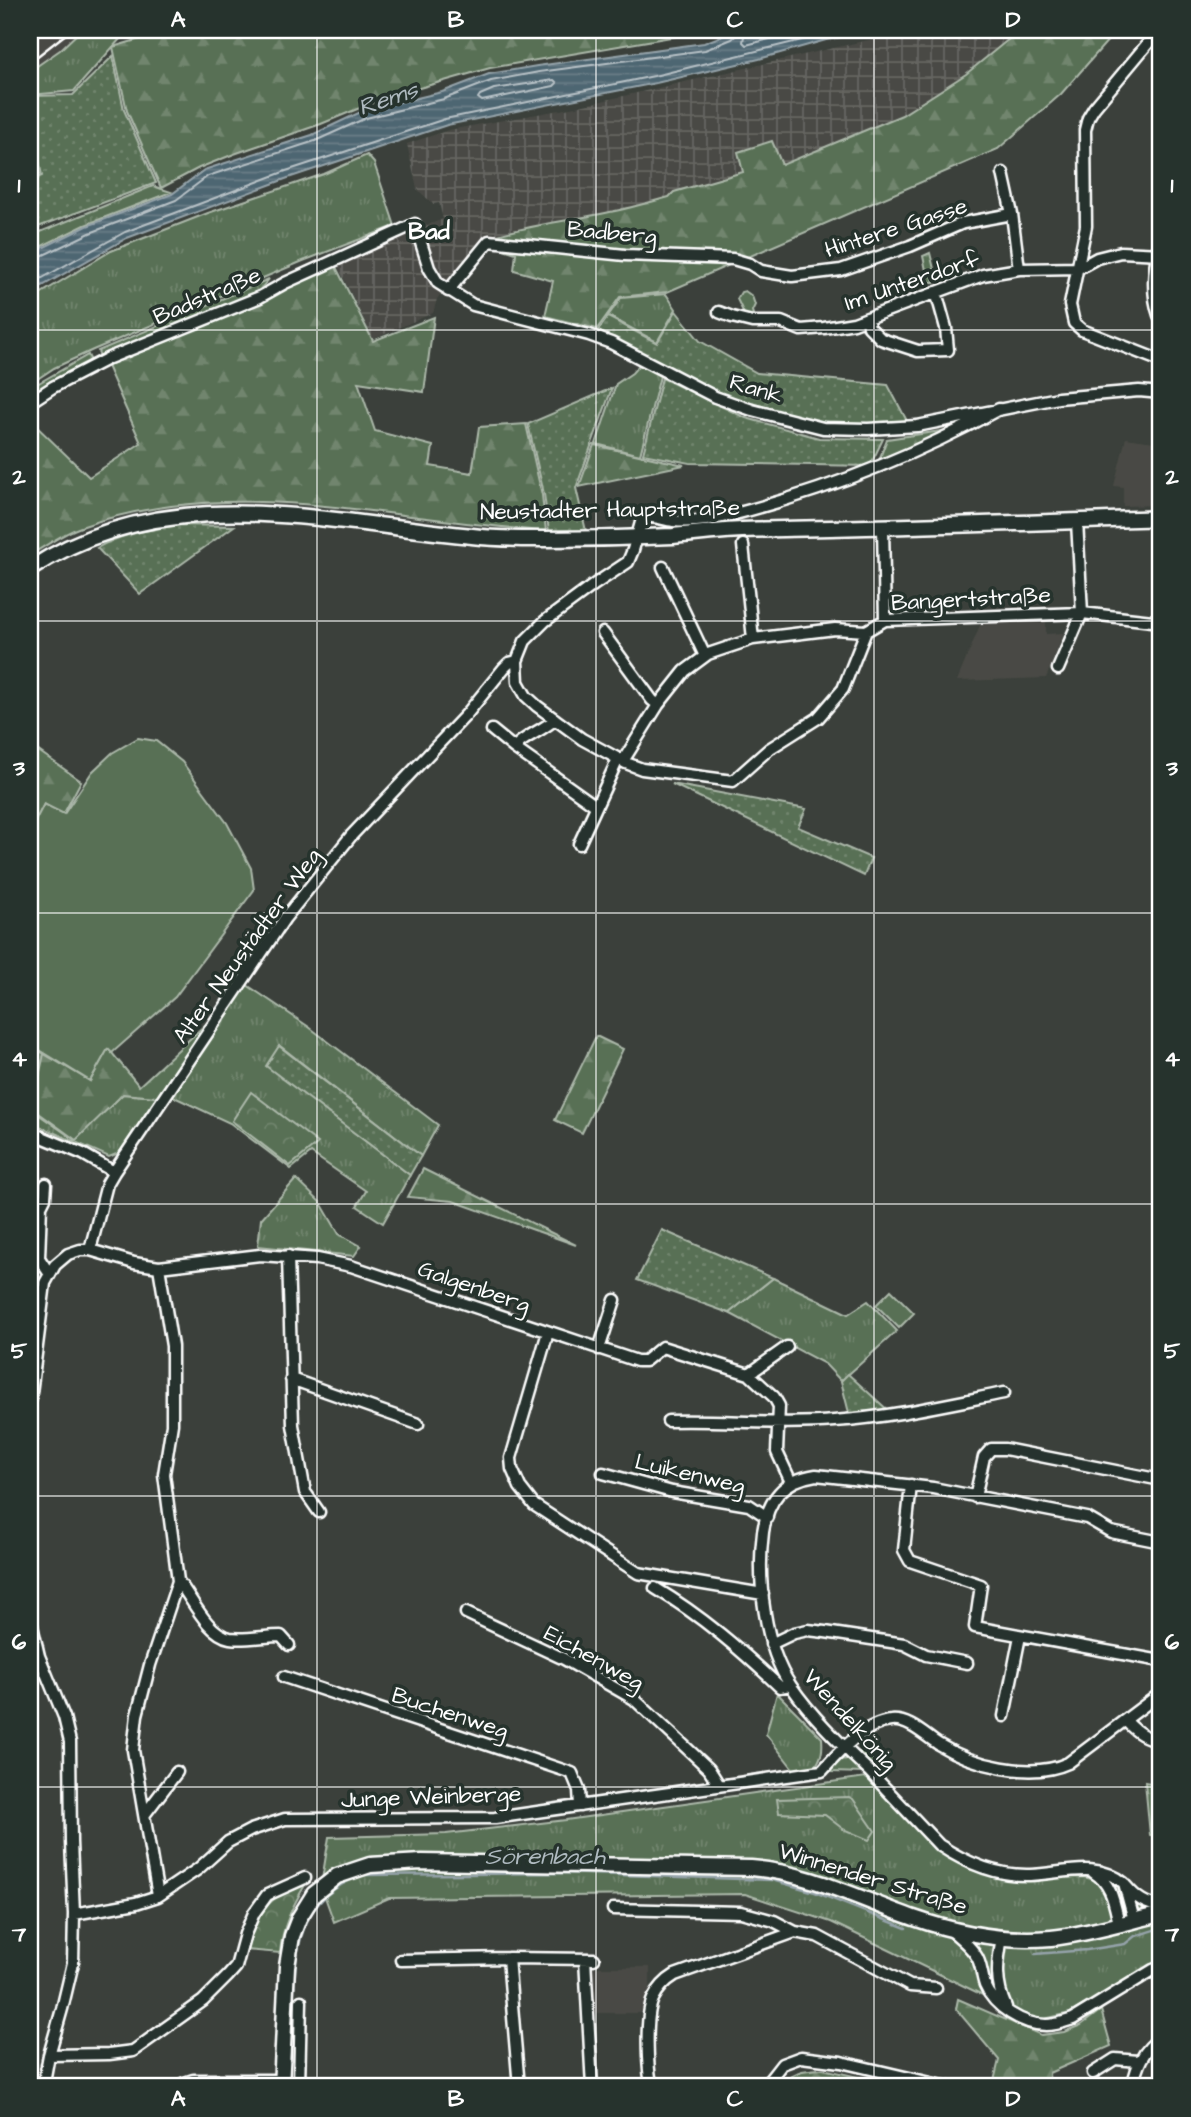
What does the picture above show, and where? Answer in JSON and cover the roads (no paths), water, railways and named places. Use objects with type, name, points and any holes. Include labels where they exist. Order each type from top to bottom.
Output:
[{"type":"street","points":[[1159,30],[1088,118],[1085,130],[1086,226],[1079,268],[1073,285],[1071,314],[1074,323],[1082,330],[1161,361]]},
{"type":"street","points":[[1003,173],[1012,214],[1019,270]]},
{"type":"street","name":"Hintere Gasse","points":[[792,276],[841,270],[910,246],[963,223],[1012,214]]},
{"type":"street","name":"Rank","points":[[401,229],[415,224],[429,268],[438,283],[473,305],[574,330],[611,343],[715,397],[752,410],[823,428],[917,426],[1058,398],[1139,391],[1161,393]]},
{"type":"street","name":"Badstraße","points":[[30,402],[108,358],[260,297],[401,229]]},
{"type":"street","name":"Badberg","points":[[449,291],[489,241],[625,256],[733,259],[750,264],[761,271],[792,276]]},
{"type":"street","points":[[1079,268],[1097,258],[1121,252],[1161,251],[1155,290],[1161,315]]},
{"type":"street","name":"Im Unterdorf","points":[[719,312],[752,322],[781,322],[801,330],[854,323],[983,275],[1019,270],[1079,268]]},
{"type":"street","points":[[866,318],[869,327],[881,339],[918,351],[948,350],[946,328],[936,292]]},
{"type":"street","points":[[621,760],[582,739],[531,701],[518,682],[517,661],[520,650],[533,631],[628,562],[642,519],[648,516],[673,522],[703,521],[830,486],[897,460],[999,409]]},
{"type":"street","name":"Neustadter Hauptstraße","points":[[30,569],[98,534],[190,514],[227,512],[313,516],[475,537],[547,539],[1161,518]]},
{"type":"street","points":[[1058,669],[1082,613],[1077,521]]},
{"type":"street","points":[[883,528],[886,620]]},
{"type":"street","points":[[743,545],[753,639]]},
{"type":"street","points":[[663,567],[705,656]]},
{"type":"street","name":"Bangertstraße","points":[[621,760],[642,769],[733,781],[769,749],[818,718],[843,689],[866,631],[886,620],[1082,613],[1161,622]]},
{"type":"street","points":[[579,844],[621,760],[685,671],[705,656],[753,639],[835,629],[866,631]]},
{"type":"street","points":[[603,633],[658,705]]},
{"type":"street","name":"Alter Neustädter Weg","points":[[90,1250],[103,1198],[114,1172],[291,910],[351,836],[466,715],[503,668],[517,661]]},
{"type":"street","points":[[514,748],[521,740],[555,719]]},
{"type":"street","points":[[492,730],[580,797],[596,806]]},
{"type":"street","points":[[30,1132],[83,1154],[114,1172]]},
{"type":"street","points":[[47,1184],[41,1206],[39,1258],[49,1273]]},
{"type":"street","points":[[30,1401],[42,1296],[49,1273],[60,1259],[68,1254],[90,1250]]},
{"type":"street","name":"Galgenberg","points":[[90,1250],[159,1267],[253,1255],[317,1259],[351,1266],[548,1332],[511,1458],[512,1469],[520,1487],[534,1505],[638,1573],[763,1594]]},
{"type":"street","points":[[288,1256],[293,1425],[305,1492],[319,1512]]},
{"type":"street","points":[[158,1896],[133,1750],[137,1715],[150,1665],[178,1581],[164,1474],[172,1424],[172,1346],[159,1267]]},
{"type":"street","points":[[599,1349],[615,1300]]},
{"type":"street","points":[[548,1332],[637,1361],[645,1361],[662,1347],[749,1374],[774,1397],[779,1406],[777,1452],[791,1482],[816,1475],[911,1485],[1087,1518],[1111,1532],[1161,1542]]},
{"type":"street","points":[[749,1374],[788,1348]]},
{"type":"street","points":[[290,1379],[418,1424]]},
{"type":"street","points":[[668,1421],[779,1424],[887,1416],[1004,1393]]},
{"type":"street","points":[[975,1497],[984,1457],[991,1449],[1005,1449],[1161,1480]]},
{"type":"street","name":"Luikenweg","points":[[603,1473],[672,1492],[749,1505],[767,1517]]},
{"type":"street","name":"Wendelkönig","points":[[791,1482],[775,1498],[767,1517],[761,1553],[763,1594],[771,1644],[790,1685],[844,1748],[939,1845],[956,1856],[1005,1873],[1029,1875],[1089,1870],[1112,1875],[1139,1899],[1161,1906]]},
{"type":"street","points":[[911,1485],[904,1550],[910,1561],[981,1585],[975,1627],[1161,1661]]},
{"type":"street","points":[[673,1578],[670,1591],[673,1599]]},
{"type":"street","points":[[178,1581],[198,1611],[219,1634],[231,1638],[281,1636],[289,1645]]},
{"type":"street","points":[[656,1588],[709,1624],[780,1687],[790,1685]]},
{"type":"street","name":"Eichenweg","points":[[466,1613],[564,1659],[634,1699],[709,1769],[719,1784]]},
{"type":"street","points":[[30,1617],[39,1656],[64,1717],[70,1742],[73,1963],[43,2087]]},
{"type":"street","points":[[771,1644],[794,1633],[808,1630],[904,1644],[926,1655],[967,1663]]},
{"type":"street","points":[[1004,1716],[1020,1636]]},
{"type":"street","name":"Buchenweg","points":[[284,1677],[572,1773],[579,1790],[580,1806]]},
{"type":"street","name":"Junge Weinberge","points":[[74,1914],[136,1903],[158,1896],[198,1869],[228,1842],[251,1830],[285,1819],[495,1818],[822,1771],[864,1731],[888,1721],[910,1724],[941,1746],[971,1760],[1030,1771],[1056,1769],[1068,1763],[1161,1693]]},
{"type":"street","points":[[1126,1721],[1139,1734],[1161,1741]]},
{"type":"street","points":[[145,1814],[177,1772]]},
{"type":"street","name":"Winnender Straße","points":[[281,2083],[287,1966],[292,1936],[299,1918],[314,1894],[337,1876],[370,1865],[449,1863],[780,1870],[833,1886],[914,1918],[985,1936],[1052,1938],[1161,1914]]},
{"type":"street","points":[[1089,1870],[1108,1885],[1126,1922]]},
{"type":"street","points":[[49,2055],[133,2051],[203,2001],[236,1967],[254,1913],[267,1895],[305,1878]]},
{"type":"street","points":[[1124,1883],[1126,1922]]},
{"type":"street","points":[[613,1909],[741,1912],[774,1921],[795,1932],[817,1936],[910,1986],[936,1988]]},
{"type":"street","points":[[948,1928],[967,1944],[980,1962],[986,1986],[1000,2005],[1032,2023],[1059,2024],[1073,2019],[1161,1967]]},
{"type":"street","points":[[652,2087],[648,2056],[649,2009],[666,1981],[675,1975],[795,1932]]},
{"type":"street","points":[[980,1962],[985,1936]]},
{"type":"street","points":[[1002,1937],[996,1967],[997,1983],[1008,2010]]},
{"type":"street","points":[[508,1958],[519,2087]]},
{"type":"street","points":[[401,1960],[589,1959],[592,2087]]},
{"type":"street","points":[[299,2087],[301,2001]]},
{"type":"street","points":[[1132,2087],[1138,2061],[1154,2042],[1161,2038]]},
{"type":"street","points":[[764,2087],[782,2064],[801,2057],[841,2062],[948,2087]]},
{"type":"street","points":[[1093,2073],[1115,2059],[1138,2061]]},
{"type":"street","points":[[184,2087],[184,2083],[192,2080],[281,2083]]},
{"type":"water","points":[[737,30],[877,30],[826,40],[656,83],[447,125],[288,178],[127,238],[30,293],[30,254],[87,226],[172,194],[204,170],[312,135],[363,111],[442,92],[489,74],[704,43]]},
{"type":"waterway","name":"Sörenbach","points":[[293,2032],[296,1961],[309,1918],[321,1900],[339,1886],[364,1875],[559,1873],[772,1880],[815,1892],[906,1928]]},
{"type":"waterway","name":"Sörenbach","points":[[1035,1954],[1125,1944],[1135,1936],[1161,1928]]},
{"type":"railway","points":[[30,62],[71,30]]},
{"type":"district","name":"Bad","points":[[429,232]]},
{"type":"water label","name":"Rems","points":[[388,99]]}]
